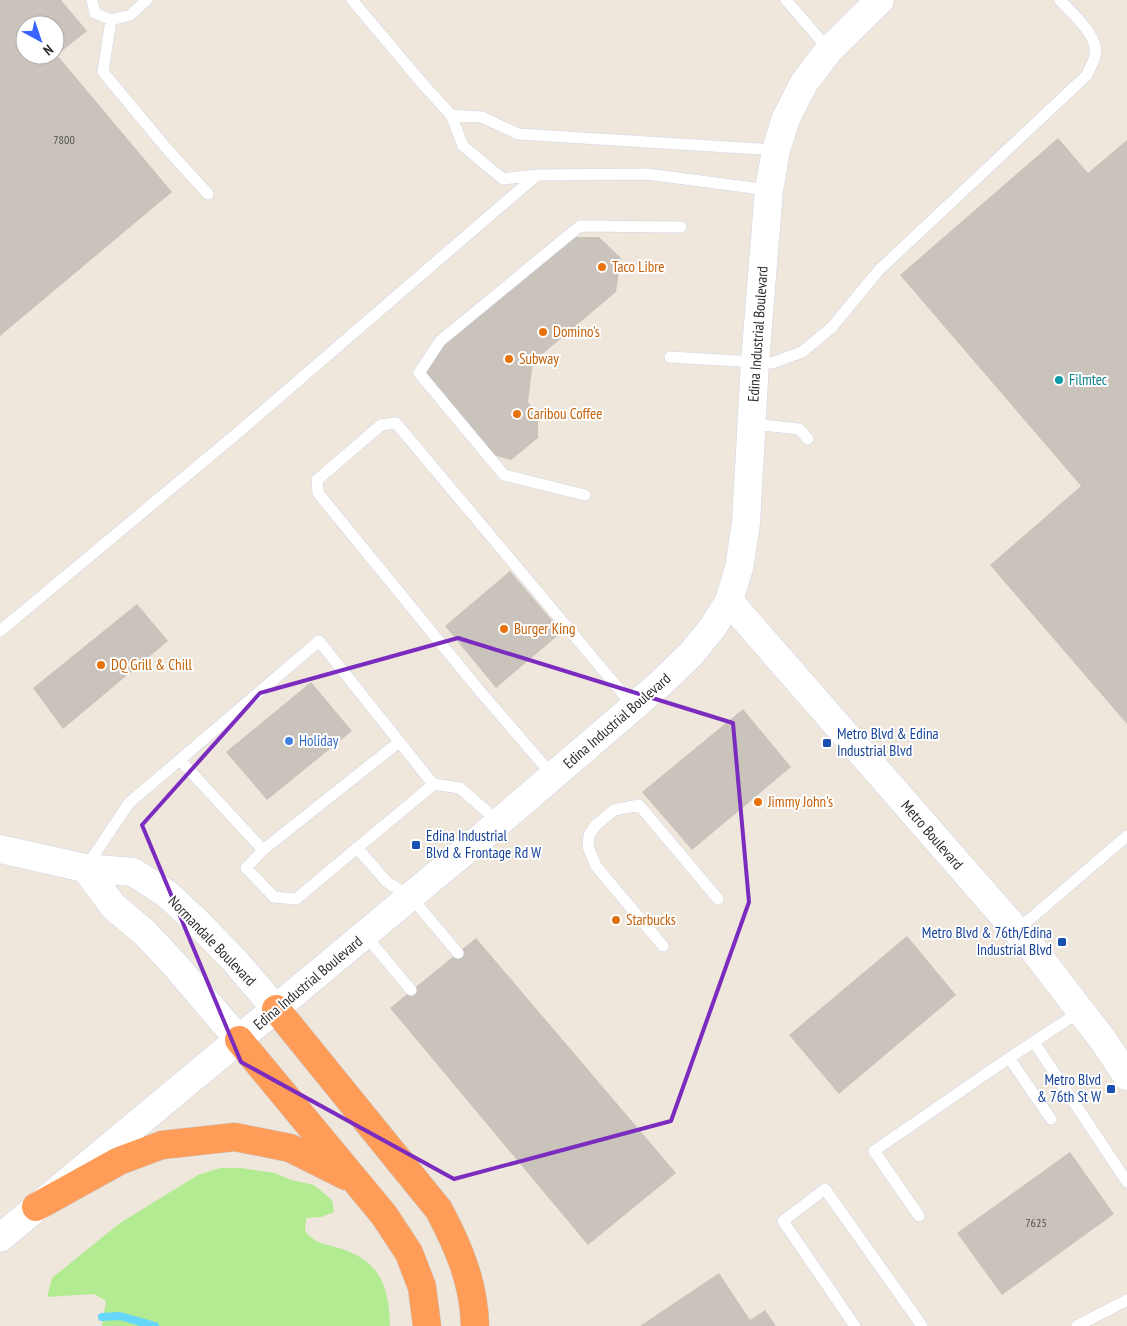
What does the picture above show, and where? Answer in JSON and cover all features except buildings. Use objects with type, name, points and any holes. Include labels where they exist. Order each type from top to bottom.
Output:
[{"type":"highway","points":[[276,1009],[439,1210],[451,1232],[466,1268],[475,1304],[476,1326]]},
{"type":"highway","points":[[239,1040],[384,1215],[409,1252],[422,1287],[427,1326]]},
{"type":"highway","points":[[36,1207],[119,1161],[162,1145],[236,1137],[290,1148],[355,1180]]},
{"type":"street","name":"Edina Industrial Boulevard","points":[[0,1238],[411,897],[553,776],[691,654],[713,627],[729,601],[739,568],[746,523],[755,362],[769,190],[776,150],[786,118],[804,83],[829,50],[880,0]]},
{"type":"street","name":"Metro Boulevard","points":[[729,601],[1036,953],[1127,1076]]},
{"type":"street","name":"Normandale Boulevard","points":[[0,849],[86,868],[134,872],[167,894],[234,961],[276,1009]]},
{"type":"street","points":[[86,868],[113,906],[145,933],[239,1040]]},
{"type":"lane","points":[[92,0],[95,13],[112,20],[130,14],[147,0]]},
{"type":"lane","points":[[352,0],[422,84],[451,114],[463,146],[503,179],[537,175],[647,174],[769,190]]},
{"type":"lane","points":[[786,0],[829,50]]},
{"type":"lane","points":[[670,357],[772,363],[802,352],[832,327],[879,270],[1087,74],[1096,55],[1093,40],[1083,25],[1060,0]]},
{"type":"lane","points":[[112,20],[103,72],[167,149],[208,194]]},
{"type":"lane","points":[[451,114],[482,117],[518,134],[776,150]]},
{"type":"lane","points":[[0,615],[4,628],[235,435],[537,175]]},
{"type":"lane","points":[[585,495],[504,475],[418,373],[440,341],[580,226],[681,227]]},
{"type":"lane","points":[[553,776],[318,493],[317,480],[381,425],[396,423],[634,706]]},
{"type":"lane","points":[[753,424],[799,429],[808,439]]},
{"type":"lane","points":[[86,868],[129,803],[319,641],[434,784],[460,788],[499,822]]},
{"type":"lane","points":[[400,742],[263,850],[246,868],[274,897],[296,899],[434,784]]},
{"type":"lane","points":[[180,760],[263,850]]},
{"type":"lane","points":[[663,946],[596,866],[588,847],[589,835],[596,824],[614,810],[639,805],[718,899]]},
{"type":"lane","points":[[1016,931],[1127,836]]},
{"type":"lane","points":[[357,848],[387,882],[411,897],[458,953]]},
{"type":"lane","points":[[365,935],[411,990]]},
{"type":"lane","points":[[919,1216],[874,1151],[1008,1058],[1080,1011]]},
{"type":"lane","points":[[1034,1042],[1127,1182]]},
{"type":"lane","points":[[1008,1058],[1050,1120]]},
{"type":"lane","points":[[855,1326],[783,1221],[825,1190],[922,1326]]},
{"type":"lane","points":[[1078,1326],[1127,1300]]},
{"type":"highlighted area","points":[[458,638],[733,723],[749,902],[671,1121],[454,1179],[241,1062],[142,825],[260,693]]},
{"type":"green space","points":[[220,1168],[241,1168],[275,1173],[291,1180],[314,1185],[332,1200],[334,1212],[321,1217],[306,1218],[305,1231],[316,1241],[353,1253],[373,1268],[380,1276],[384,1287],[390,1326],[102,1326],[106,1301],[94,1294],[47,1297],[52,1278],[120,1223],[198,1175]]},
{"type":"waterway","points":[[102,1317],[120,1316],[155,1326]]},
{"type":"place","name":"Taco Libre","points":[[602,267]]},
{"type":"place","name":"Domino's","points":[[543,332]]},
{"type":"place","name":"Subway","points":[[509,359]]},
{"type":"place","name":"Filmtec","points":[[1059,380]]},
{"type":"place","name":"Caribou Coffee","points":[[517,414]]},
{"type":"place","name":"Burger King","points":[[504,629]]},
{"type":"place","name":"DQ Grill & Chill","points":[[101,665]]},
{"type":"place","name":"Holiday","points":[[289,741]]},
{"type":"place","name":"Metro Blvd & Edina Industrial Blvd","points":[[827,743]]},
{"type":"place","name":"Jimmy John's","points":[[758,802]]},
{"type":"place","name":"Edina Industrial Blvd & Frontage Rd W","points":[[416,845]]},
{"type":"place","name":"Starbucks","points":[[616,920]]},
{"type":"place","name":"Metro Blvd & 76th/Edina Industrial Blvd","points":[[1062,942]]},
{"type":"place","name":"Metro Blvd & 76th St W","points":[[1111,1089]]}]
